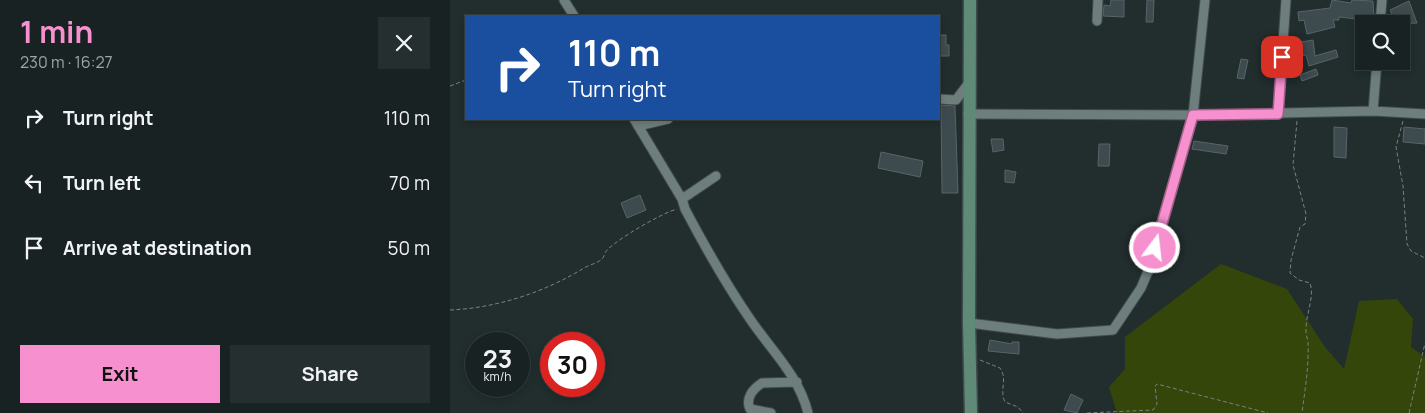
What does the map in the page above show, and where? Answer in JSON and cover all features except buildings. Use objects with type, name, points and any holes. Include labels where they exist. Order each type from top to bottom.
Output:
[{"type":"main road","points":[[970,0],[968,323],[972,413]]},
{"type":"street","points":[[564,0],[573,15]]},
{"type":"street","points":[[1098,0],[1098,21]]},
{"type":"street","points":[[968,323],[1057,334],[1113,330],[1147,276],[1193,115],[1205,0]]},
{"type":"street","points":[[1278,114],[1286,0]]},
{"type":"street","points":[[1381,15],[1382,0]]},
{"type":"street","points":[[1374,111],[1376,70]]},
{"type":"street","points":[[940,99],[956,100],[971,80]]},
{"type":"street","points":[[968,114],[1193,115],[1374,111],[1425,114]]},
{"type":"street","points":[[657,120],[636,122],[682,199],[685,210],[751,320],[796,382],[808,413]]},
{"type":"street","points":[[682,199],[716,176]]},
{"type":"street","points":[[771,413],[749,408],[750,394],[762,383],[796,382]]},
{"type":"path","points":[[450,86],[465,80]]},
{"type":"path","points":[[1406,113],[1396,147],[1403,186],[1406,244],[1412,251],[1425,258]]},
{"type":"path","points":[[1294,114],[1297,121],[1297,129],[1293,165],[1306,214],[1305,224],[1300,227],[1291,260],[1290,273],[1299,280],[1310,283],[1313,292],[1307,314],[1308,359],[1302,413]]},
{"type":"path","points":[[450,310],[468,309],[524,296],[568,279],[601,260],[606,250],[650,222],[672,210],[685,210]]},
{"type":"path","points":[[1409,413],[1425,344]]},
{"type":"path","points":[[970,356],[1000,368],[1004,378],[1003,398],[1005,402],[1018,407],[1023,413]]},
{"type":"path","points":[[1087,413],[1153,410],[1157,404],[1155,386],[1157,384],[1268,413]]},
{"type":"green space","points":[[1221,264],[1287,289],[1325,347],[1344,369],[1359,301],[1397,299],[1413,319],[1411,347],[1425,357],[1425,413],[1117,413],[1109,387],[1125,369],[1125,337]]},
{"type":"route","points":[[1155,248],[1193,115],[1278,114],[1282,57]]}]
